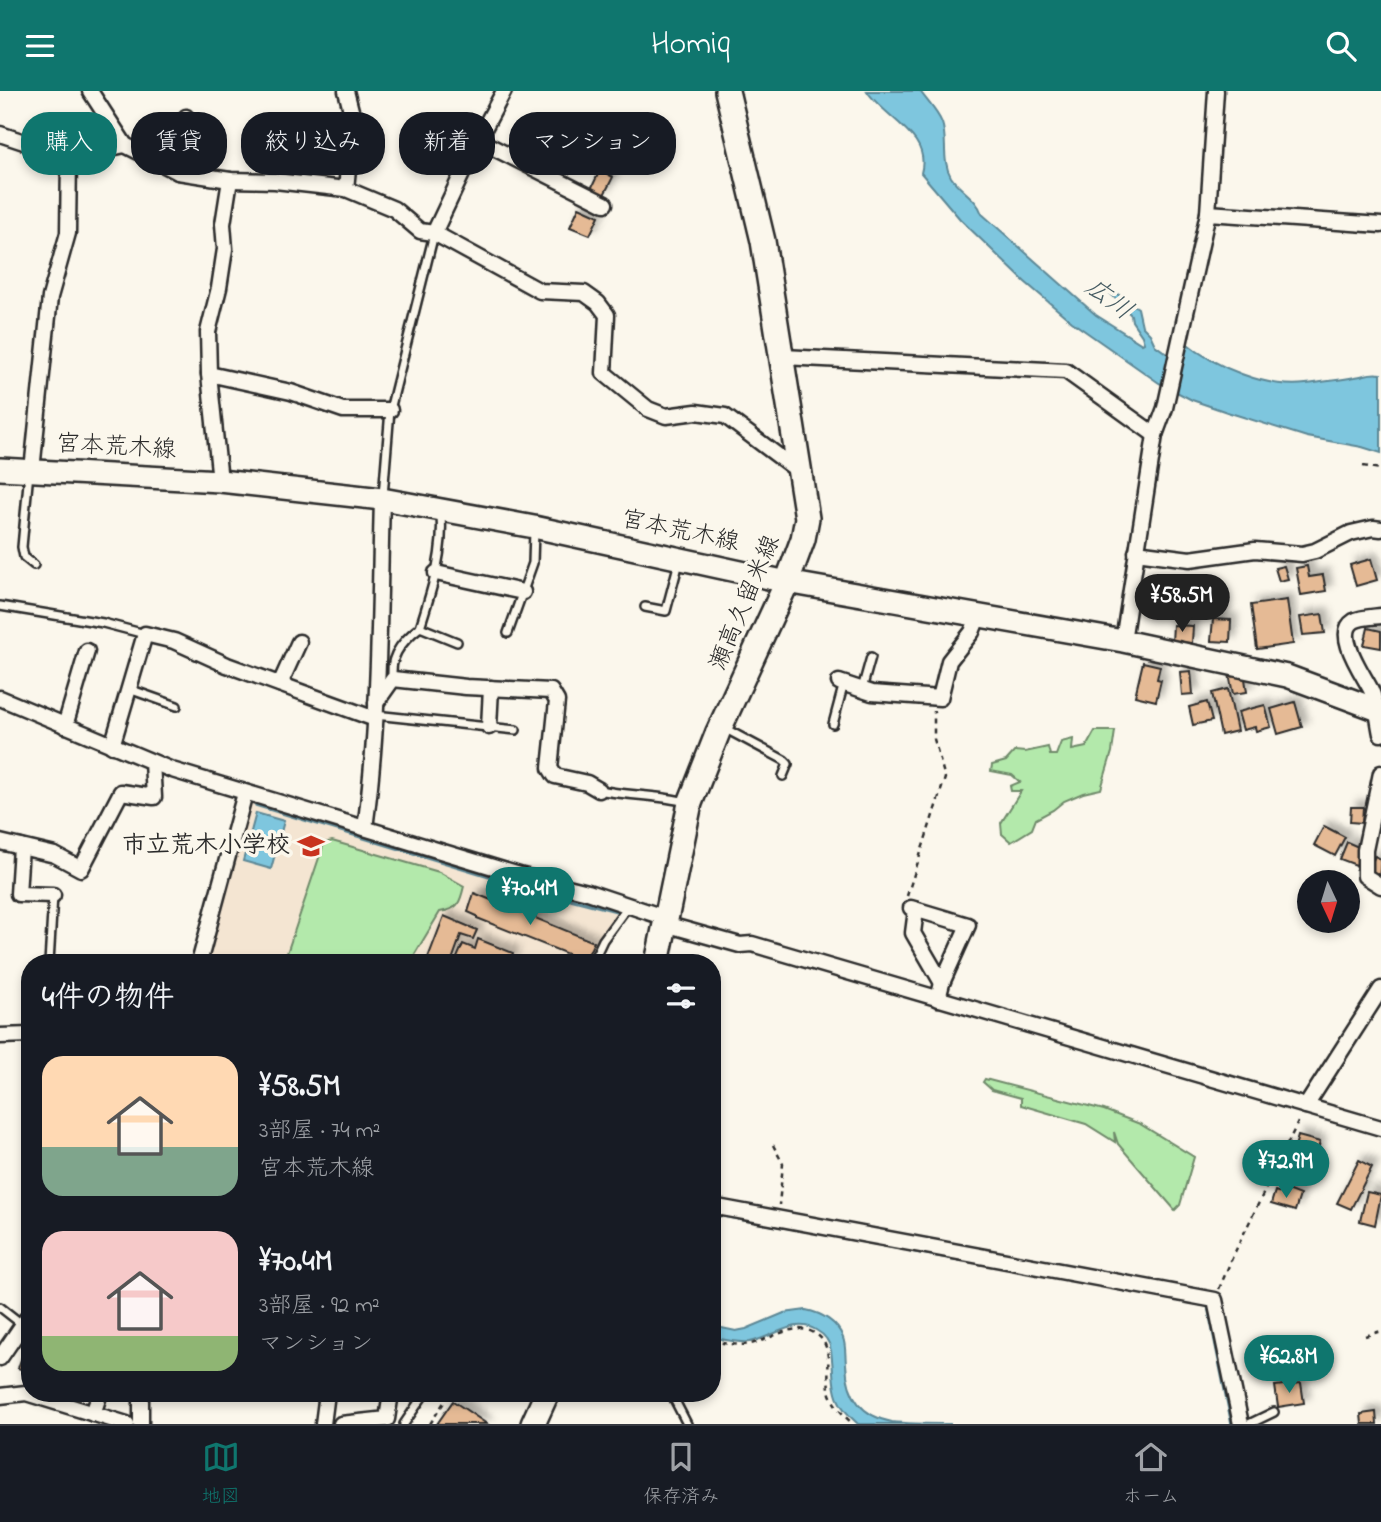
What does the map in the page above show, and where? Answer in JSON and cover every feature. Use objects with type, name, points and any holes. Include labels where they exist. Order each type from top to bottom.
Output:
[{"type":"main road","name":"瀬高久留米線","points":[[659,954],[690,803],[721,727],[788,582],[803,539],[807,518],[783,357],[762,241],[727,91]]},
{"type":"main road","name":"宮本荒木線","points":[[0,469],[220,481],[382,499],[440,509],[788,582],[1123,641],[1287,676],[1378,709]]},
{"type":"main road","points":[[533,1424],[543,1402]]},
{"type":"street","points":[[90,91],[125,145],[131,148]]},
{"type":"street","points":[[346,91],[353,118],[346,189]]},
{"type":"street","points":[[493,112],[504,91]]},
{"type":"street","points":[[1123,641],[1155,435],[1165,408],[1208,213],[1216,91]]},
{"type":"street","points":[[0,134],[21,141]]},
{"type":"street","points":[[117,147],[125,145]]},
{"type":"street","points":[[495,149],[605,204]]},
{"type":"street","points":[[30,470],[50,297],[68,233],[69,175]]},
{"type":"street","points":[[201,175],[230,180],[275,181],[346,189],[394,209],[420,231],[434,233],[540,292],[584,293],[598,303],[607,315],[604,373],[648,409],[666,416],[696,412],[725,416],[801,473]]},
{"type":"street","points":[[434,233],[461,175]]},
{"type":"street","points":[[220,481],[209,374],[208,332],[225,249],[223,224],[230,180]]},
{"type":"street","points":[[1208,213],[1381,225]]},
{"type":"street","points":[[783,357],[1066,371],[1155,435]]},
{"type":"street","points":[[209,374],[291,392],[343,410],[390,409]]},
{"type":"street","points":[[365,828],[372,776],[382,499]]},
{"type":"street","points":[[1136,552],[1190,559],[1255,551],[1302,554],[1315,551],[1351,533],[1381,529]]},
{"type":"street","points":[[436,573],[523,592]]},
{"type":"street","points":[[841,683],[872,693],[940,698],[949,660],[972,632],[979,615]]},
{"type":"street","points":[[1381,616],[1355,619],[1346,634],[1349,647],[1373,693],[1381,734]]},
{"type":"street","points":[[112,745],[145,634],[174,641],[280,684],[375,713]]},
{"type":"street","points":[[280,684],[299,642]]},
{"type":"street","points":[[65,726],[87,651]]},
{"type":"street","points":[[375,713],[393,679],[551,691],[557,701],[550,768],[555,776],[587,783],[599,790]]},
{"type":"street","points":[[489,727],[491,688]]},
{"type":"street","points":[[0,698],[152,762],[245,793],[628,906],[665,921],[740,944],[752,944],[1381,1128]]},
{"type":"street","points":[[0,842],[55,855],[81,869],[121,792],[154,797],[152,762]]},
{"type":"street","points":[[1381,773],[1365,850],[1365,876],[1381,886]]},
{"type":"street","points":[[201,954],[245,793]]},
{"type":"street","points":[[21,847],[18,894],[53,895]]},
{"type":"street","points":[[939,999],[942,983],[968,925],[913,909],[913,933],[942,983]]},
{"type":"street","points":[[1307,1106],[1381,989]]},
{"type":"street","points":[[0,1036],[21,1035]]},
{"type":"street","points":[[721,1208],[1215,1300],[1241,1424]]},
{"type":"street","points":[[0,1358],[21,1326]]},
{"type":"street","points":[[0,1396],[21,1394]]},
{"type":"street","points":[[55,1402],[127,1424]]},
{"type":"street","points":[[93,1414],[97,1402]]},
{"type":"street","points":[[141,1402],[141,1424]]},
{"type":"street","points":[[323,1424],[326,1402]]},
{"type":"street","points":[[341,1424],[387,1419],[390,1402]]},
{"type":"lane","points":[[382,499],[390,409],[434,233]]},
{"type":"lane","points":[[30,470],[22,547],[24,558],[34,565]]},
{"type":"lane","points":[[393,679],[391,671],[396,652],[420,627],[436,573],[442,537],[440,509]]},
{"type":"lane","points":[[508,633],[533,563],[534,527]]},
{"type":"lane","points":[[645,607],[666,611],[680,558]]},
{"type":"lane","points":[[0,606],[103,623],[145,634]]},
{"type":"lane","points":[[420,627],[457,642]]},
{"type":"lane","points":[[862,689],[871,657]]},
{"type":"lane","points":[[832,724],[841,683]]},
{"type":"lane","points":[[129,689],[177,706]]},
{"type":"lane","points":[[375,713],[516,730]]},
{"type":"lane","points":[[721,727],[784,760],[788,764],[783,776]]},
{"type":"lane","points":[[599,790],[622,795],[670,797],[690,803]]},
{"type":"lane","points":[[50,954],[53,895]]},
{"type":"lane","points":[[596,954],[603,940],[628,906]]},
{"type":"lane","points":[[0,1307],[21,1317]]},
{"type":"lane","points":[[404,1424],[419,1402]]},
{"type":"lane","points":[[676,1402],[687,1424]]},
{"type":"lane","points":[[1250,1424],[1274,1412]]},
{"type":"path","points":[[1363,466],[1381,469]]},
{"type":"path","points":[[913,909],[907,904],[906,898],[945,778],[934,739],[935,698]]},
{"type":"path","points":[[1215,1300],[1233,1256],[1307,1106]]},
{"type":"path","points":[[773,1145],[783,1164],[778,1219]]},
{"type":"path","points":[[721,1342],[751,1344],[793,1329],[813,1332],[823,1338],[827,1346],[830,1394],[835,1404],[853,1424]]},
{"type":"path","points":[[1365,1336],[1381,1331]]},
{"type":"path","points":[[430,1424],[444,1402]]},
{"type":"shaded area","name":"市立荒木小学校","points":[[250,804],[520,887],[619,913],[592,954],[208,954]]},
{"type":"green space","points":[[1095,731],[1115,731],[1101,789],[1064,801],[1036,819],[1032,829],[1011,842],[1002,834],[1001,823],[1021,791],[1011,791],[1010,786],[1020,782],[1012,775],[991,771],[992,765],[1006,761],[1015,751],[1025,752],[1048,747],[1050,755],[1056,755],[1061,742],[1073,739],[1072,750],[1086,747]]},
{"type":"green space","points":[[332,841],[439,872],[464,886],[461,897],[457,905],[440,912],[415,954],[287,954],[324,843]]},
{"type":"green space","points":[[985,1079],[1104,1110],[1140,1124],[1194,1157],[1180,1205],[1175,1210],[1118,1144],[1114,1132],[1115,1142],[1086,1124],[1021,1105],[1021,1098],[992,1090],[983,1082]]},
{"type":"water","points":[[867,91],[920,91],[942,123],[946,164],[951,177],[976,203],[982,214],[1096,315],[1142,344],[1142,336],[1131,315],[1106,286],[1138,308],[1142,326],[1155,345],[1169,355],[1185,342],[1226,368],[1258,379],[1291,385],[1381,374],[1381,453],[1307,437],[1192,400],[1159,383],[1072,322],[1025,282],[960,219],[921,173],[923,160],[913,137]]},
{"type":"water","points":[[256,813],[284,821],[271,869],[243,861]]},
{"type":"water","points":[[806,1310],[828,1319],[841,1332],[845,1344],[849,1385],[857,1402],[871,1415],[881,1419],[914,1424],[858,1424],[848,1415],[835,1391],[828,1342],[819,1332],[800,1326],[750,1342],[721,1339],[721,1328],[736,1331],[784,1313]]},
{"type":"building","points":[[598,175],[613,177],[604,195],[591,189]]},
{"type":"building","points":[[579,207],[599,216],[590,235],[570,227]]},
{"type":"building","points":[[1371,559],[1377,580],[1356,586],[1350,565]]},
{"type":"building","points":[[1284,566],[1288,579],[1279,581],[1275,568]]},
{"type":"building","points":[[1307,566],[1309,577],[1323,575],[1326,591],[1301,595],[1296,568]]},
{"type":"building","points":[[1287,600],[1293,644],[1257,649],[1251,605]]},
{"type":"building","points":[[1322,614],[1325,633],[1303,635],[1300,617]]},
{"type":"building","points":[[1213,619],[1231,620],[1230,642],[1211,641]]},
{"type":"building","points":[[1173,625],[1193,626],[1192,643],[1172,642]]},
{"type":"building","points":[[1368,628],[1381,631],[1381,648],[1364,645]]},
{"type":"building","points":[[1143,662],[1160,666],[1157,679],[1161,680],[1156,701],[1135,696]]},
{"type":"building","points":[[1191,671],[1193,694],[1182,695],[1180,672]]},
{"type":"building","points":[[1244,672],[1247,692],[1233,694],[1229,674]]},
{"type":"building","points":[[1228,689],[1237,731],[1221,735],[1212,693]]},
{"type":"building","points":[[1207,702],[1212,721],[1193,725],[1189,707]]},
{"type":"building","points":[[1295,702],[1302,727],[1278,734],[1271,709]]},
{"type":"building","points":[[1265,705],[1271,727],[1256,731],[1255,727],[1243,730],[1238,712]]},
{"type":"building","points":[[1351,807],[1363,807],[1362,823],[1350,822]]},
{"type":"building","points":[[1324,826],[1345,837],[1335,856],[1314,845]]},
{"type":"building","points":[[1347,842],[1365,850],[1356,865],[1340,859]]},
{"type":"building","points":[[1375,856],[1381,859],[1379,879],[1367,874]]},
{"type":"building","points":[[474,893],[594,942],[588,954],[567,954],[468,912]]},
{"type":"building","points":[[444,916],[477,930],[473,939],[461,935],[454,954],[429,954]]},
{"type":"building","points":[[478,939],[513,953],[459,954],[463,944],[475,949]]},
{"type":"building","points":[[1298,1136],[1320,1142],[1316,1156],[1294,1150]]},
{"type":"building","points":[[1359,1160],[1372,1167],[1351,1209],[1337,1203]]},
{"type":"building","points":[[1293,1161],[1316,1168],[1311,1182],[1289,1175]]},
{"type":"building","points":[[1287,1190],[1300,1195],[1295,1211],[1271,1204],[1275,1191],[1284,1194]]},
{"type":"building","points":[[1367,1192],[1381,1195],[1375,1225],[1360,1221]]},
{"type":"building","points":[[1301,1383],[1304,1403],[1278,1407],[1275,1386]]},
{"type":"building","points":[[454,1402],[487,1424],[437,1424]]},
{"type":"building","points":[[1376,1412],[1377,1424],[1362,1424],[1361,1414]]},
{"type":"waterway","points":[[256,805],[529,888],[617,911]]},
{"type":"waterway","points":[[721,1216],[807,1231]]},
{"type":"waterway","points":[[814,1232],[902,1249]]},
{"type":"waterway","points":[[911,1251],[961,1260]]},
{"type":"waterway","points":[[1103,1286],[1208,1306],[1232,1424]]},
{"type":"place","name":"市立荒木小学校","points":[[311,846]]},
{"type":"water label","name":"広川","points":[[1108,300]]}]
